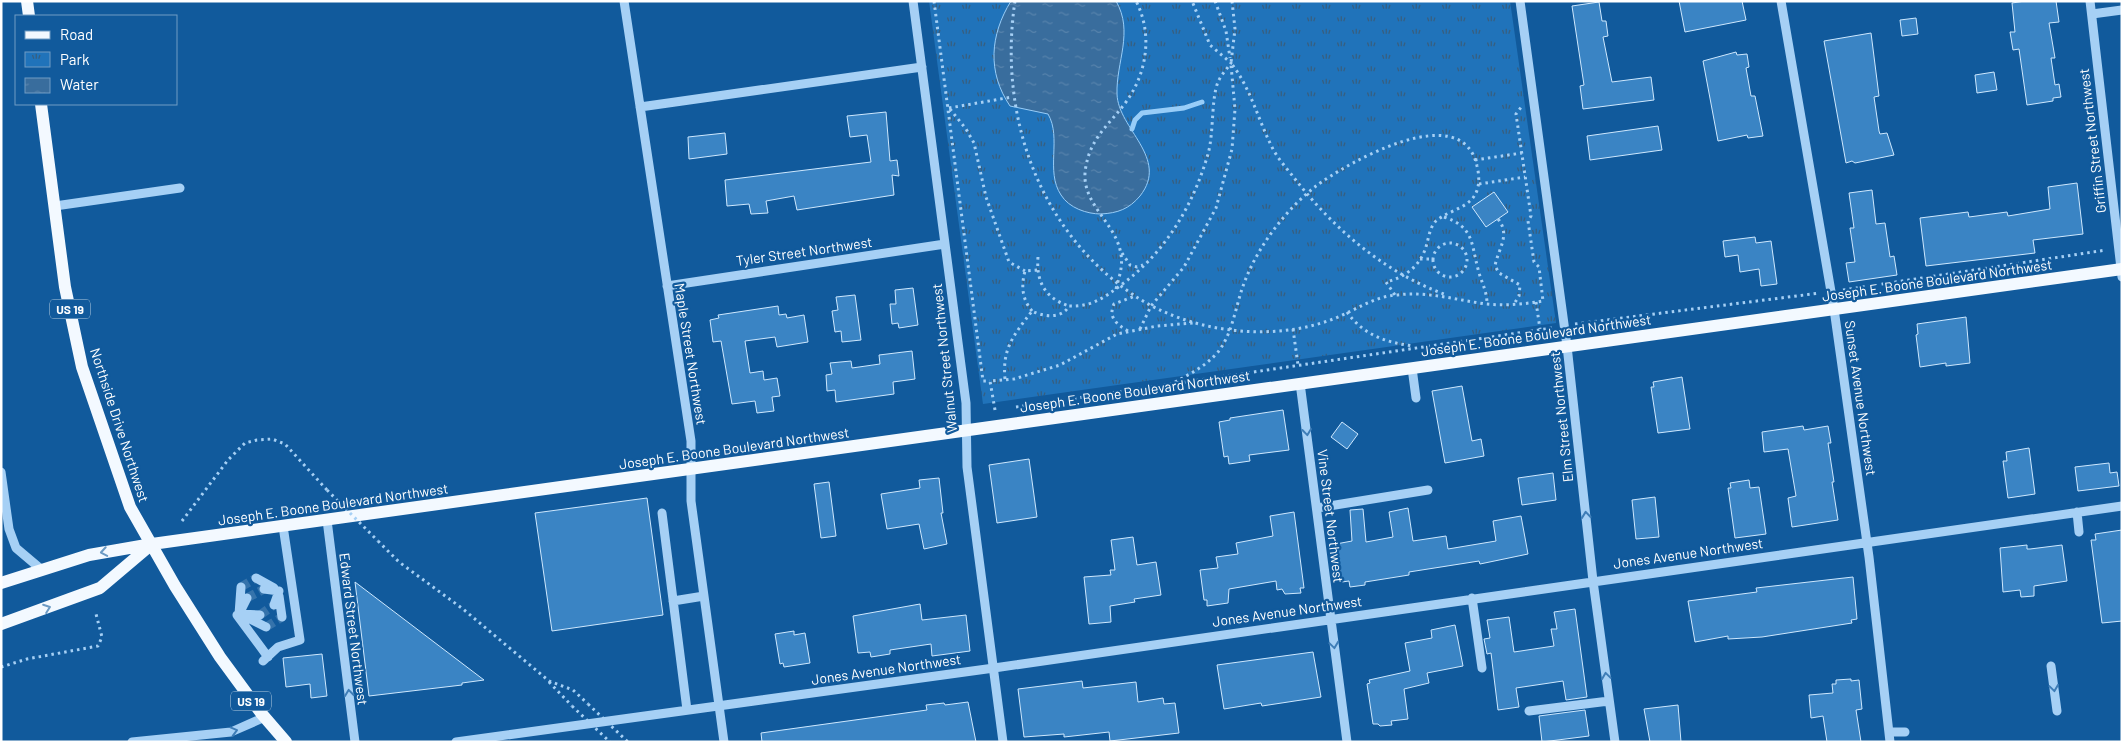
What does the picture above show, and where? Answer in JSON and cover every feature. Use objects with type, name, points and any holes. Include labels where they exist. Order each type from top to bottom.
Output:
[{"type":"main road","points":[[27,1],[29,15]]},
{"type":"main road","name":"Northside Drive Northwest","points":[[41,105],[65,287],[82,367],[130,507],[220,657],[286,742]]},
{"type":"main road","name":"Joseph E. Boone Boulevard Northwest","points":[[1,583],[89,555],[152,544],[1834,309],[2121,272]]},
{"type":"main road","points":[[1,624],[100,588],[152,544]]},
{"type":"street","name":"Maple Street Northwest","points":[[624,1],[691,440],[691,501],[724,742]]},
{"type":"street","name":"Walnut Street Northwest","points":[[913,1],[966,403],[968,467],[1004,742]]},
{"type":"street","name":"Elm Street Northwest","points":[[1520,1],[1567,346],[1593,581],[1615,742]]},
{"type":"street","name":"Sunset Avenue Northwest","points":[[1781,1],[1834,309],[1867,542],[1890,737]]},
{"type":"street","name":"Griffin Street Northwest","points":[[2090,1],[2121,272]]},
{"type":"street","points":[[2092,14],[2122,10]]},
{"type":"street","points":[[640,107],[922,67]]},
{"type":"street","points":[[55,206],[180,188]]},
{"type":"street","name":"Tyler Street Northwest","points":[[667,286],[945,244]]},
{"type":"street","points":[[1412,368],[1416,398]]},
{"type":"street","name":"Vine Street Northwest","points":[[1300,383],[1347,742]]},
{"type":"street","points":[[1,472],[12,540],[22,554],[42,570]]},
{"type":"street","points":[[1316,508],[1428,490]]},
{"type":"street","name":"Jones Avenue Northwest","points":[[456,742],[994,668],[2122,506]]},
{"type":"street","points":[[2077,512],[2079,532]]},
{"type":"street","points":[[662,513],[687,710]]},
{"type":"street","name":"Edward Street Northwest","points":[[327,520],[355,742]]},
{"type":"street","points":[[241,587],[239,614],[237,615],[266,659],[278,647],[300,640],[283,526]]},
{"type":"street","points":[[256,578],[279,591]]},
{"type":"street","points":[[274,604],[279,591],[292,583]]},
{"type":"street","points":[[264,589],[279,591]]},
{"type":"street","points":[[279,591],[282,617]]},
{"type":"street","points":[[673,600],[704,596]]},
{"type":"street","points":[[239,614],[247,598]]},
{"type":"street","points":[[1472,598],[1482,668]]},
{"type":"street","points":[[239,614],[260,615]]},
{"type":"street","points":[[239,614],[266,627]]},
{"type":"street","points":[[2050,666],[2057,711]]},
{"type":"street","points":[[1529,711],[1609,701]]},
{"type":"street","points":[[132,742],[168,737],[236,732],[265,717]]},
{"type":"street","points":[[1890,737],[1905,732]]},
{"type":"path","points":[[934,1],[983,381],[1038,373],[1060,365],[1117,334],[1128,331],[1196,323]]},
{"type":"path","points":[[1014,1],[1010,59],[1012,97],[1019,130],[1032,168],[1058,217],[1079,246],[1096,264],[1136,296],[1151,306],[1196,323],[1256,332],[1293,329],[1332,319],[1376,299],[1395,295],[1416,294],[1452,297],[1487,304],[1543,301],[1539,267],[1534,262],[1528,221],[1531,216],[1516,114],[1523,105]]},
{"type":"path","points":[[1116,289],[1122,269],[1120,251],[1117,241],[1088,195],[1084,175],[1098,133],[1133,91],[1142,71],[1147,44],[1136,1]]},
{"type":"path","points":[[1192,1],[1210,45],[1231,63],[1244,80],[1275,153],[1328,218],[1351,239],[1403,276],[1418,285],[1452,297]]},
{"type":"path","points":[[1140,329],[1151,306],[1184,268],[1216,208],[1232,149],[1235,109],[1231,63],[1226,31],[1215,1]]},
{"type":"path","points":[[1038,257],[1037,275],[1046,293],[1069,306],[1082,306],[1094,303],[1116,289],[1156,255],[1182,218],[1196,191],[1210,146],[1218,82],[1231,63],[1235,29],[1232,1]]},
{"type":"path","points":[[949,108],[964,103],[1012,97]]},
{"type":"path","points":[[949,108],[966,129],[974,143],[986,197],[1009,262],[1025,271],[1037,270]]},
{"type":"path","points":[[1172,384],[1209,361],[1226,341],[1242,288],[1262,247],[1307,194],[1362,156],[1419,138],[1447,136],[1458,138],[1466,144],[1475,160],[1478,184],[1473,198],[1431,227],[1426,247],[1412,271],[1386,282],[1395,295]]},
{"type":"path","points":[[1475,160],[1522,153]]},
{"type":"path","points":[[1478,184],[1525,177]]},
{"type":"path","points":[[1443,217],[1458,222],[1466,229],[1487,292],[1487,304]]},
{"type":"path","points":[[1498,219],[1502,223],[1504,236],[1495,266],[1499,273],[1520,285],[1519,296],[1513,304]]},
{"type":"path","points":[[1451,243],[1462,247],[1467,257],[1465,268],[1456,276],[1450,277],[1440,273],[1434,265],[1433,259],[1440,245],[1451,243]]},
{"type":"path","points":[[1851,288],[2107,250]]},
{"type":"path","points":[[1120,251],[1130,265],[1137,268],[1146,264]]},
{"type":"path","points":[[1467,257],[1476,255]]},
{"type":"path","points":[[1420,258],[1433,259]]},
{"type":"path","points":[[1025,271],[1022,286],[1027,305],[1032,311],[1045,316],[1054,316],[1061,314],[1069,306]]},
{"type":"path","points":[[1591,322],[1816,294]]},
{"type":"path","points":[[1128,331],[1118,325],[1112,318],[1111,310],[1114,304],[1136,296]]},
{"type":"path","points":[[1536,302],[1540,329]]},
{"type":"path","points":[[1005,379],[1004,367],[1007,348],[1032,311]]},
{"type":"path","points":[[1347,312],[1359,326],[1385,341],[1419,347]]},
{"type":"path","points":[[1014,407],[1550,328]]},
{"type":"path","points":[[1293,329],[1298,365]]},
{"type":"path","points":[[990,381],[995,410]]},
{"type":"path","points":[[990,411],[1004,408]]},
{"type":"path","points":[[182,521],[195,501],[215,480],[228,460],[245,443],[272,439],[285,444],[327,490],[399,562],[463,608],[549,681],[610,742]]},
{"type":"path","points":[[1,667],[27,659],[98,646],[102,637],[96,614]]},
{"type":"path","points":[[549,681],[573,690],[628,742]]},
{"type":"green space","points":[[929,1],[1510,1],[1556,323],[983,404]]},
{"type":"water","points":[[1011,1],[1116,1],[1124,24],[1117,94],[1125,119],[1146,156],[1149,169],[1148,182],[1140,196],[1123,210],[1113,213],[1096,214],[1073,207],[1064,200],[1056,186],[1054,176],[1054,133],[1048,114],[1010,106],[1003,93],[995,67],[995,40],[1004,14]]},
{"type":"building","points":[[1679,1],[1742,1],[1746,20],[1685,32]]},
{"type":"building","points":[[2056,1],[2059,22],[2049,23],[2055,58],[2051,58],[2055,85],[2059,84],[2061,97],[2053,98],[2053,101],[2027,105],[2019,49],[2013,50],[2010,32],[2015,32],[2012,3]]},
{"type":"building","points":[[1599,2],[1602,21],[1606,21],[1608,36],[1603,37],[1612,82],[1651,77],[1654,100],[1583,109],[1580,86],[1584,85],[1572,6]]},
{"type":"building","points":[[1916,18],[1918,34],[1902,36],[1900,20]]},
{"type":"building","points":[[1871,33],[1879,96],[1874,97],[1879,131],[1880,134],[1887,133],[1894,155],[1846,163],[1824,41]]},
{"type":"building","points":[[1736,52],[1737,55],[1747,54],[1749,67],[1746,68],[1751,96],[1755,96],[1763,136],[1748,138],[1747,135],[1718,141],[1703,61]]},
{"type":"building","points":[[1994,72],[1997,90],[1977,93],[1975,75]]},
{"type":"building","points":[[886,112],[890,161],[897,160],[899,176],[892,175],[894,195],[797,210],[794,196],[766,201],[768,213],[751,214],[749,204],[727,206],[725,180],[871,162],[867,135],[850,137],[847,116]]},
{"type":"building","points":[[1658,126],[1662,150],[1590,160],[1587,136]]},
{"type":"building","points":[[725,133],[727,154],[689,159],[688,137]]},
{"type":"building","points":[[2077,183],[2083,234],[2033,240],[2035,253],[1926,266],[1920,218],[1968,212],[1969,217],[2007,212],[2008,216],[2050,209],[2048,187]]},
{"type":"building","points":[[1872,190],[1876,224],[1885,223],[1890,257],[1894,256],[1897,275],[1849,282],[1846,263],[1855,262],[1850,228],[1854,228],[1849,193]]},
{"type":"building","points":[[1494,192],[1508,212],[1486,227],[1472,207]]},
{"type":"building","points":[[1755,237],[1756,243],[1771,241],[1777,284],[1761,286],[1759,269],[1740,272],[1738,255],[1725,257],[1723,241]]},
{"type":"building","points":[[913,288],[918,325],[899,328],[898,323],[892,324],[890,304],[896,304],[895,290]]},
{"type":"building","points":[[855,295],[861,340],[842,342],[841,331],[835,332],[832,311],[838,310],[836,297]]},
{"type":"building","points":[[778,306],[779,315],[786,314],[787,318],[804,315],[808,342],[777,347],[775,337],[745,341],[750,373],[763,371],[764,380],[777,378],[780,396],[772,397],[774,411],[757,413],[755,401],[732,404],[721,341],[713,342],[710,320],[719,318],[718,315]]},
{"type":"building","points":[[1966,317],[1970,363],[1946,366],[1946,363],[1920,367],[1916,335],[1918,334],[1917,324]]},
{"type":"building","points":[[912,351],[915,379],[893,382],[894,394],[836,402],[835,390],[827,391],[826,375],[832,374],[830,363],[851,361],[852,368],[880,364],[879,355]]},
{"type":"building","points":[[1682,377],[1690,429],[1658,433],[1651,387],[1654,387],[1653,382]]},
{"type":"building","points":[[1462,386],[1472,441],[1481,439],[1484,456],[1445,463],[1432,391]]},
{"type":"building","points":[[1283,410],[1289,450],[1249,455],[1250,461],[1229,464],[1228,456],[1224,457],[1219,422],[1230,420],[1230,418]]},
{"type":"building","points":[[1342,422],[1358,434],[1347,449],[1331,437]]},
{"type":"building","points":[[1803,426],[1804,430],[1828,426],[1831,443],[1828,443],[1834,482],[1832,482],[1838,520],[1792,527],[1788,498],[1796,496],[1788,449],[1764,452],[1762,432]]},
{"type":"building","points":[[2029,448],[2035,494],[2008,498],[2003,461],[2007,461],[2006,452]]},
{"type":"building","points":[[1029,459],[1037,517],[997,523],[989,465]]},
{"type":"building","points":[[2109,463],[2110,473],[2117,472],[2119,486],[2078,491],[2075,467]]},
{"type":"building","points":[[1553,473],[1556,500],[1522,505],[1518,478]]},
{"type":"building","points":[[939,478],[943,513],[941,513],[947,544],[924,549],[919,524],[887,529],[881,494],[920,488],[919,480]]},
{"type":"building","points":[[1749,480],[1750,488],[1759,487],[1766,534],[1735,538],[1728,488],[1731,488],[1730,483]]},
{"type":"building","points":[[829,482],[836,536],[821,538],[814,484]]},
{"type":"building","points":[[1655,497],[1659,537],[1636,539],[1632,500]]},
{"type":"building","points":[[647,498],[663,615],[552,631],[535,513]]},
{"type":"building","points":[[1408,508],[1413,541],[1446,536],[1448,549],[1496,541],[1493,521],[1521,516],[1528,554],[1480,564],[1479,561],[1409,572],[1409,575],[1365,582],[1365,585],[1350,587],[1349,581],[1342,582],[1336,544],[1352,541],[1350,510],[1363,509],[1366,542],[1393,537],[1389,512]]},
{"type":"building","points":[[1294,512],[1304,588],[1300,588],[1301,593],[1285,594],[1282,589],[1277,590],[1276,581],[1229,589],[1228,603],[1207,606],[1207,600],[1204,600],[1200,570],[1218,568],[1216,557],[1238,554],[1236,543],[1273,536],[1270,516]]},
{"type":"building","points":[[2122,530],[2122,621],[2102,623],[2091,540],[2096,540],[2095,534]]},
{"type":"building","points":[[1133,537],[1137,565],[1156,562],[1161,595],[1134,599],[1135,602],[1110,606],[1111,622],[1089,624],[1084,577],[1111,575],[1110,570],[1115,570],[1111,540]]},
{"type":"building","points":[[2027,545],[2027,549],[2030,549],[2062,545],[2067,581],[2034,586],[2034,596],[2021,597],[2020,590],[2003,592],[2000,548]]},
{"type":"building","points":[[1853,577],[1857,619],[1851,620],[1852,623],[1762,637],[1728,639],[1728,636],[1695,642],[1688,601],[1757,592],[1756,588]]},
{"type":"building","points":[[355,582],[484,680],[462,683],[462,685],[369,696]]},
{"type":"building","points":[[920,604],[922,620],[966,615],[970,651],[932,656],[931,644],[890,650],[890,654],[871,657],[870,652],[858,653],[853,616]]},
{"type":"building","points":[[1575,609],[1587,697],[1566,700],[1563,681],[1516,688],[1519,707],[1498,710],[1491,653],[1487,654],[1484,639],[1490,638],[1487,620],[1509,617],[1514,652],[1554,646],[1551,629],[1557,629],[1554,612]]},
{"type":"building","points":[[1455,625],[1463,666],[1427,673],[1429,683],[1404,689],[1408,719],[1391,721],[1392,725],[1380,726],[1373,724],[1367,684],[1370,683],[1369,680],[1410,671],[1405,643],[1432,638],[1431,630]]},
{"type":"building","points":[[794,631],[794,635],[805,633],[810,663],[784,667],[783,663],[780,664],[775,634]]},
{"type":"building","points":[[1313,652],[1321,697],[1262,706],[1261,703],[1224,709],[1217,665]]},
{"type":"building","points":[[322,654],[327,696],[311,698],[310,684],[286,687],[283,658]]},
{"type":"building","points":[[1851,679],[1851,681],[1859,680],[1862,709],[1856,710],[1861,742],[1827,742],[1823,716],[1811,718],[1809,695],[1833,693],[1832,684],[1836,684],[1836,680]]},
{"type":"building","points":[[1082,681],[1083,688],[1136,682],[1138,702],[1163,698],[1164,704],[1175,703],[1179,733],[1110,741],[1109,732],[1064,737],[1064,734],[1024,737],[1018,689]]},
{"type":"building","points":[[968,702],[976,742],[762,742],[761,733],[927,710],[926,705]]},
{"type":"building","points":[[1678,705],[1681,742],[1650,742],[1644,709]]},
{"type":"building","points":[[1585,710],[1589,736],[1542,742],[1539,716]]},
{"type":"waterway","points":[[1132,129],[1135,120],[1142,113],[1184,108],[1202,102]]},
{"type":"tunnel","points":[[241,587],[256,578]]},
{"type":"tunnel","points":[[247,598],[264,589]]},
{"type":"tunnel","points":[[260,615],[274,605]]},
{"type":"tunnel","points":[[266,627],[282,617]]}]
